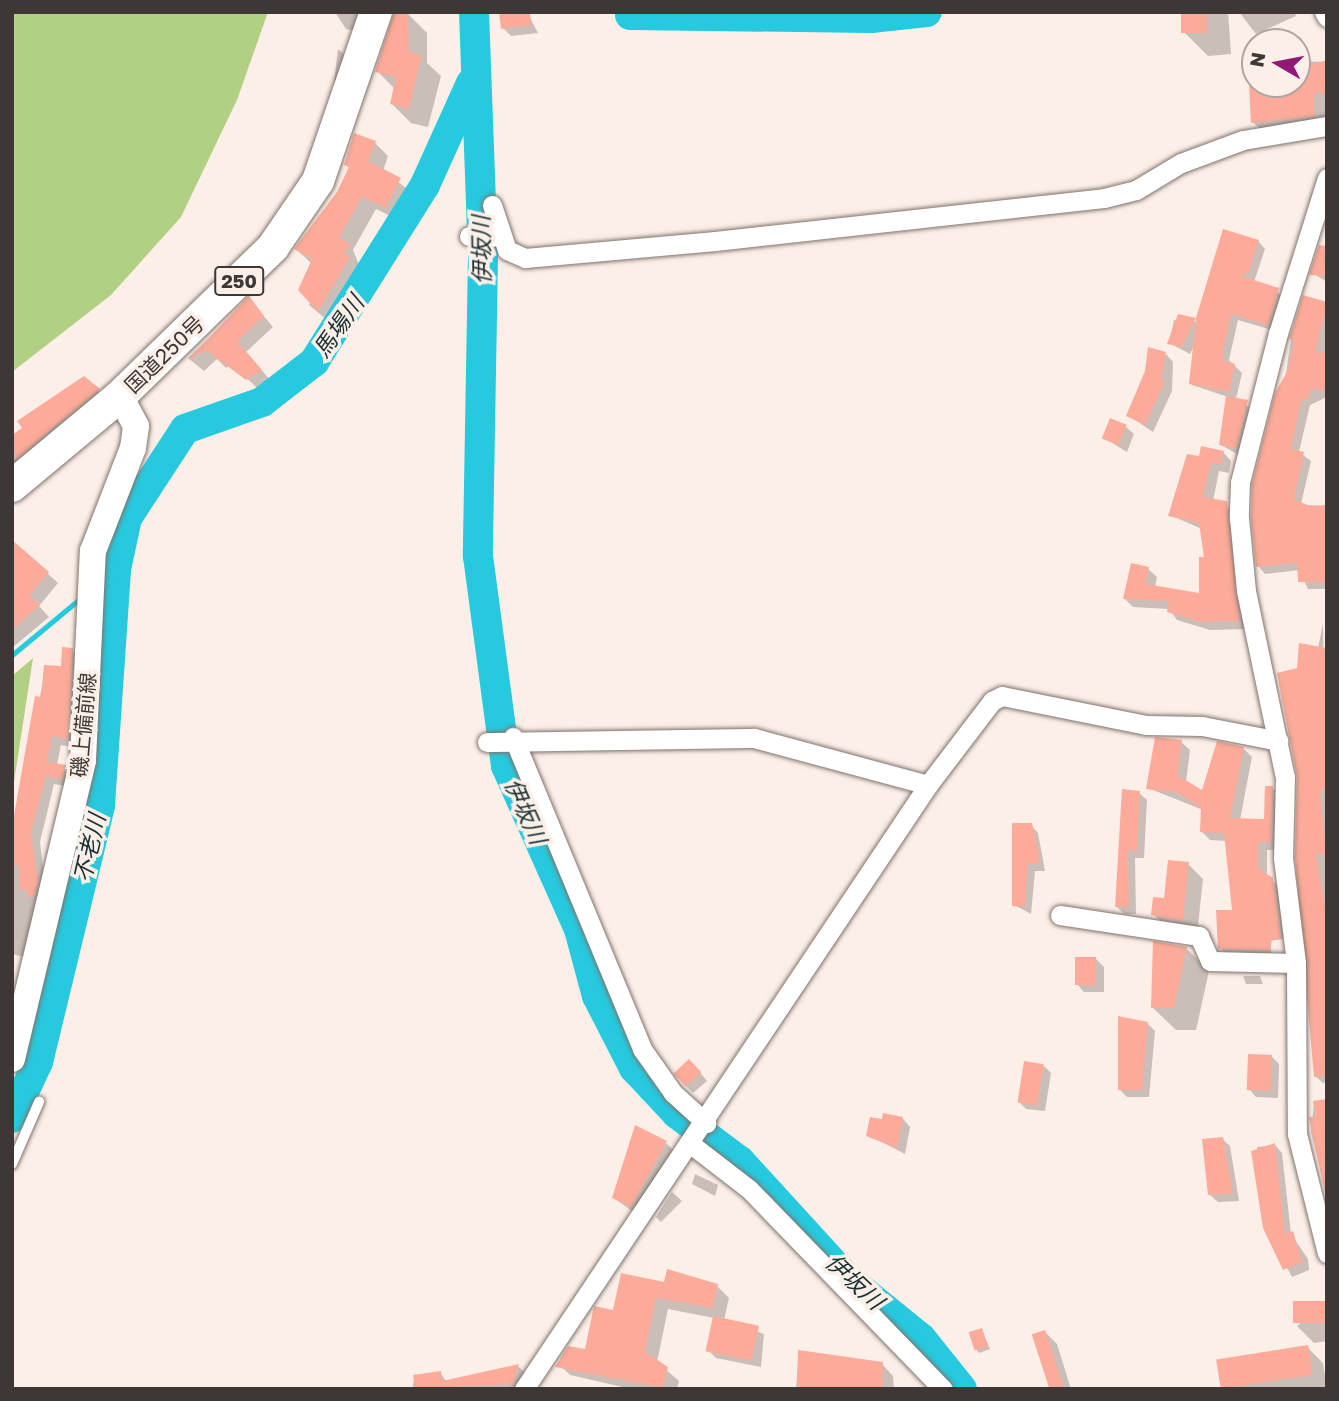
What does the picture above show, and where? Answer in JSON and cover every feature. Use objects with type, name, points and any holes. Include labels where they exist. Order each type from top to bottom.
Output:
[{"type":"highway","name":"国道250号","points":[[12,486],[120,396],[273,247],[298,214],[336,140],[376,12]]},
{"type":"main road","name":"磯上備前線","points":[[12,1059],[83,760],[89,595],[100,527],[134,448],[136,426],[120,396]]},
{"type":"street","points":[[1324,12],[1327,17]]},
{"type":"street","points":[[492,205],[507,250],[525,258],[715,241],[1104,198],[1136,190],[1181,163],[1242,140],[1327,126]]},
{"type":"street","points":[[1327,178],[1240,482],[1246,591],[1279,741],[1283,858],[1296,963],[1297,1134],[1327,1253]]},
{"type":"street","points":[[524,1389],[699,1134],[928,785],[1002,696],[1146,725],[1202,726],[1279,741]]},
{"type":"street","points":[[928,785],[754,738],[500,739],[642,1049],[699,1134],[943,1389]]},
{"type":"street","points":[[1060,915],[1199,936],[1210,961],[1296,963]]},
{"type":"lane","points":[[12,1164],[39,1102]]},
{"type":"green space","points":[[12,12],[268,12],[237,100],[181,217],[111,295],[12,372]]},
{"type":"green space","points":[[33,658],[12,795],[12,676]]},
{"type":"building","points":[[394,12],[408,12],[409,52],[422,55],[409,109],[390,104],[396,77],[375,72]]},
{"type":"building","points":[[499,12],[530,12],[531,25],[501,29]]},
{"type":"building","points":[[1181,12],[1207,12],[1207,33],[1181,33]]},
{"type":"building","points":[[1327,60],[1327,93],[1314,94],[1315,116],[1251,123],[1250,98],[1311,98],[1311,65]]},
{"type":"building","points":[[354,133],[376,141],[368,161],[401,178],[386,208],[362,197],[339,238],[350,244],[344,254],[350,257],[318,312],[298,290],[312,259],[294,249],[337,192],[349,167],[344,165]]},
{"type":"building","points":[[1223,229],[1259,240],[1249,272],[1241,276],[1279,288],[1268,325],[1231,314],[1223,352],[1224,361],[1235,364],[1229,392],[1189,384],[1196,318]]},
{"type":"building","points":[[1319,245],[1327,246],[1327,276],[1309,275]]},
{"type":"building","points":[[1303,295],[1327,302],[1315,353],[1327,352],[1327,391],[1311,389],[1308,400],[1302,398],[1291,449],[1304,452],[1294,499],[1309,506],[1327,505],[1327,582],[1298,582],[1297,563],[1256,567],[1251,518],[1252,484],[1275,393],[1288,370],[1294,340],[1289,339]]},
{"type":"building","points":[[249,296],[264,316],[237,341],[262,370],[246,380],[206,350],[188,360]]},
{"type":"building","points":[[1178,314],[1196,318],[1182,347],[1167,344]]},
{"type":"building","points":[[1148,347],[1166,352],[1161,379],[1165,382],[1145,425],[1126,416],[1145,371]]},
{"type":"building","points":[[84,376],[100,389],[16,459],[12,435],[22,428],[17,421]]},
{"type":"building","points":[[1226,396],[1248,400],[1236,448],[1219,445]]},
{"type":"building","points":[[1110,418],[1127,425],[1118,445],[1102,438]]},
{"type":"building","points":[[1201,446],[1224,451],[1221,465],[1211,463],[1203,497],[1227,501],[1240,621],[1200,622],[1167,612],[1169,601],[1123,599],[1131,563],[1149,567],[1146,584],[1199,593],[1199,557],[1204,557],[1199,523],[1168,516],[1187,454],[1199,456]]},
{"type":"building","points":[[12,540],[49,572],[29,596],[40,605],[12,630]]},
{"type":"building","points":[[1299,643],[1327,648],[1327,789],[1320,790],[1326,854],[1316,854],[1327,919],[1327,1076],[1314,1077],[1295,857],[1297,777],[1277,673],[1297,668]]},
{"type":"building","points":[[62,647],[73,648],[68,739],[52,736],[47,762],[66,765],[62,779],[46,776],[31,832],[38,883],[34,896],[27,897],[27,890],[20,890],[19,865],[12,866],[12,827],[35,696],[41,697],[44,665],[61,666]]},
{"type":"building","points":[[1155,737],[1182,740],[1177,775],[1202,790],[1217,741],[1244,747],[1230,818],[1264,819],[1265,786],[1273,786],[1271,842],[1258,842],[1259,869],[1273,878],[1281,939],[1272,940],[1270,950],[1218,949],[1216,910],[1232,910],[1224,833],[1200,832],[1201,808],[1176,792],[1146,789]]},
{"type":"building","points":[[1122,789],[1140,791],[1137,851],[1128,851],[1129,907],[1115,907]]},
{"type":"building","points":[[1012,823],[1032,823],[1038,849],[1039,864],[1028,864],[1025,907],[1012,906]]},
{"type":"building","points":[[1168,860],[1189,862],[1183,921],[1151,915],[1153,897],[1164,898]]},
{"type":"building","points":[[1153,941],[1187,947],[1174,1008],[1151,1008]]},
{"type":"building","points":[[1075,957],[1096,957],[1096,985],[1075,985]]},
{"type":"building","points":[[1118,1016],[1148,1022],[1142,1090],[1118,1090]]},
{"type":"building","points":[[1248,1054],[1272,1055],[1271,1091],[1247,1090]]},
{"type":"building","points":[[689,1059],[701,1072],[686,1086],[674,1073]]},
{"type":"building","points":[[1024,1061],[1044,1064],[1037,1106],[1017,1102]]},
{"type":"building","points":[[1327,1099],[1327,1202],[1309,1117],[1316,1117],[1313,1101]]},
{"type":"building","points":[[883,1113],[903,1117],[897,1148],[866,1136],[870,1117],[882,1119]]},
{"type":"building","points":[[635,1125],[667,1141],[631,1207],[612,1198]]},
{"type":"building","points":[[1223,1137],[1233,1194],[1208,1195],[1202,1139]]},
{"type":"building","points":[[1275,1143],[1285,1234],[1293,1231],[1302,1262],[1283,1270],[1263,1228],[1251,1151]]},
{"type":"building","points":[[667,1269],[718,1284],[713,1308],[656,1298],[645,1352],[668,1367],[663,1388],[555,1367],[568,1346],[585,1349],[594,1306],[613,1310],[621,1273],[664,1282]]},
{"type":"building","points":[[1293,1301],[1327,1301],[1327,1323],[1293,1323]]},
{"type":"building","points":[[713,1316],[759,1326],[751,1361],[706,1351]]},
{"type":"building","points":[[982,1328],[988,1346],[975,1350],[969,1332]]},
{"type":"building","points":[[1045,1330],[1064,1389],[1049,1389],[1032,1334]]},
{"type":"building","points":[[1308,1345],[1313,1375],[1221,1389],[1216,1360]]},
{"type":"building","points":[[798,1350],[883,1362],[883,1387],[797,1389]]},
{"type":"building","points":[[519,1364],[513,1384],[415,1389],[413,1375],[441,1371],[442,1381]]},
{"type":"waterway","name":"伊坂川","points":[[474,12],[483,256],[478,556],[506,766],[579,929],[597,996],[634,1068],[677,1114],[740,1161],[847,1278],[921,1338],[962,1389]]},
{"type":"waterway","points":[[630,15],[871,18],[927,12]]},
{"type":"waterway","name":"馬場川","points":[[12,1118],[38,1062],[100,805],[116,569],[127,518],[185,429],[262,402],[314,362],[425,185],[471,83]]},
{"type":"waterway","points":[[101,581],[116,569]]},
{"type":"waterway","points":[[12,655],[83,596]]},
{"type":"water label","name":"不老川","points":[[89,848]]}]
